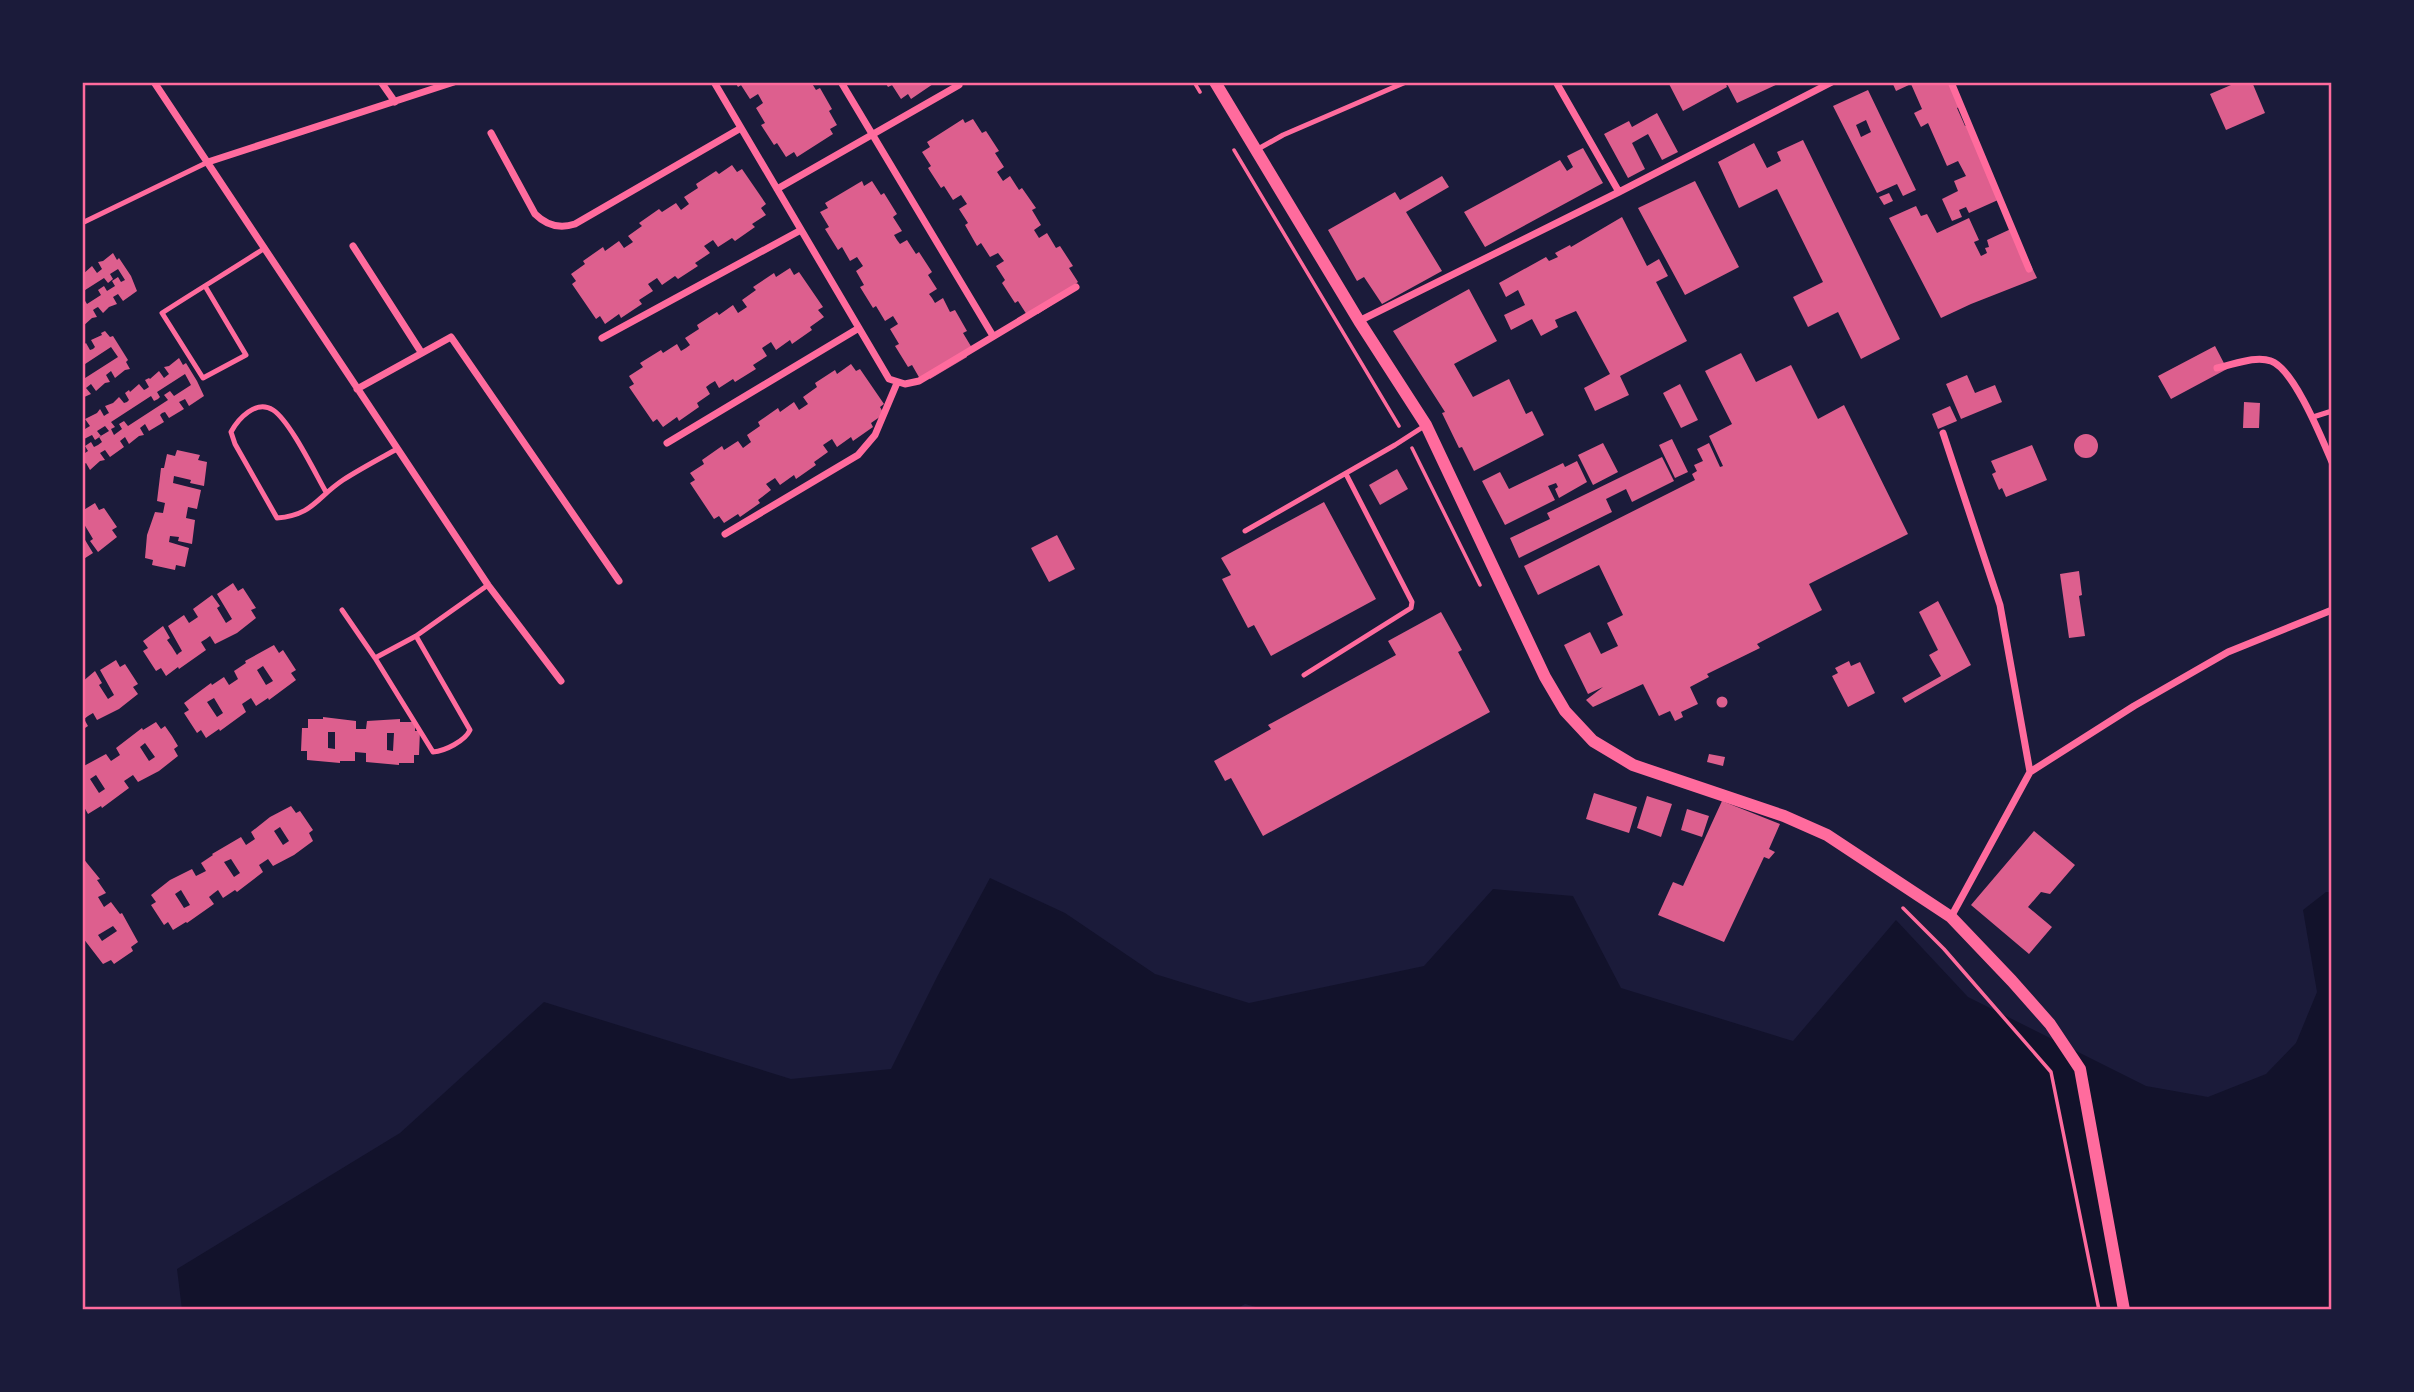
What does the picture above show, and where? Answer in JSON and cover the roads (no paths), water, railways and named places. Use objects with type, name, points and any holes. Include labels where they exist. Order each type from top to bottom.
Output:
[{"type":"street","points":[[154,82],[488,585],[561,681]]},
{"type":"street","points":[[381,82],[395,102]]},
{"type":"street","points":[[208,162],[454,82]]},
{"type":"street","points":[[715,82],[889,379],[897,383],[919,381],[1076,287]]},
{"type":"street","points":[[841,82],[993,336]]},
{"type":"street","points":[[1215,82],[1359,321],[1426,425],[1545,677],[1565,711],[1593,741],[1633,765],[1784,816],[1827,835],[1951,917],[2050,1024],[2080,1069],[2124,1310]]},
{"type":"street","points":[[1556,82],[1619,192]]},
{"type":"street","points":[[1359,321],[1619,192],[1832,82]]},
{"type":"street","points":[[1951,82],[2029,269]]},
{"type":"street","points":[[777,189],[959,85]]},
{"type":"street","points":[[491,133],[536,214],[547,223],[561,227],[575,224],[741,128]]},
{"type":"street","points":[[602,338],[801,230]]},
{"type":"street","points":[[353,246],[421,352]]},
{"type":"street","points":[[667,443],[859,328]]},
{"type":"street","points":[[357,389],[451,337],[619,581]]},
{"type":"street","points":[[2217,368],[2259,359],[2272,361],[2280,367],[2313,416],[2332,462]]},
{"type":"street","points":[[725,534],[858,455],[875,435],[897,383]]},
{"type":"street","points":[[1943,433],[1993,577],[2030,772]]},
{"type":"street","points":[[1951,917],[2030,772],[2134,706],[2228,652],[2332,610]]},
{"type":"lane","points":[[1255,150],[1283,135],[1406,82]]},
{"type":"lane","points":[[82,223],[208,162]]},
{"type":"lane","points":[[205,286],[246,355],[203,378],[162,313],[265,248]]},
{"type":"lane","points":[[326,492],[283,419],[271,408],[258,407],[238,419],[230,432],[277,518],[295,517],[313,507],[326,492],[397,449]]},
{"type":"lane","points":[[2313,416],[2332,411]]},
{"type":"lane","points":[[1245,531],[1426,425]]},
{"type":"lane","points":[[1304,675],[1411,608],[1412,602],[1346,474]]},
{"type":"lane","points":[[375,658],[416,636],[488,585]]},
{"type":"lane","points":[[342,610],[433,752],[444,750],[468,736],[470,730],[416,636]]}]
